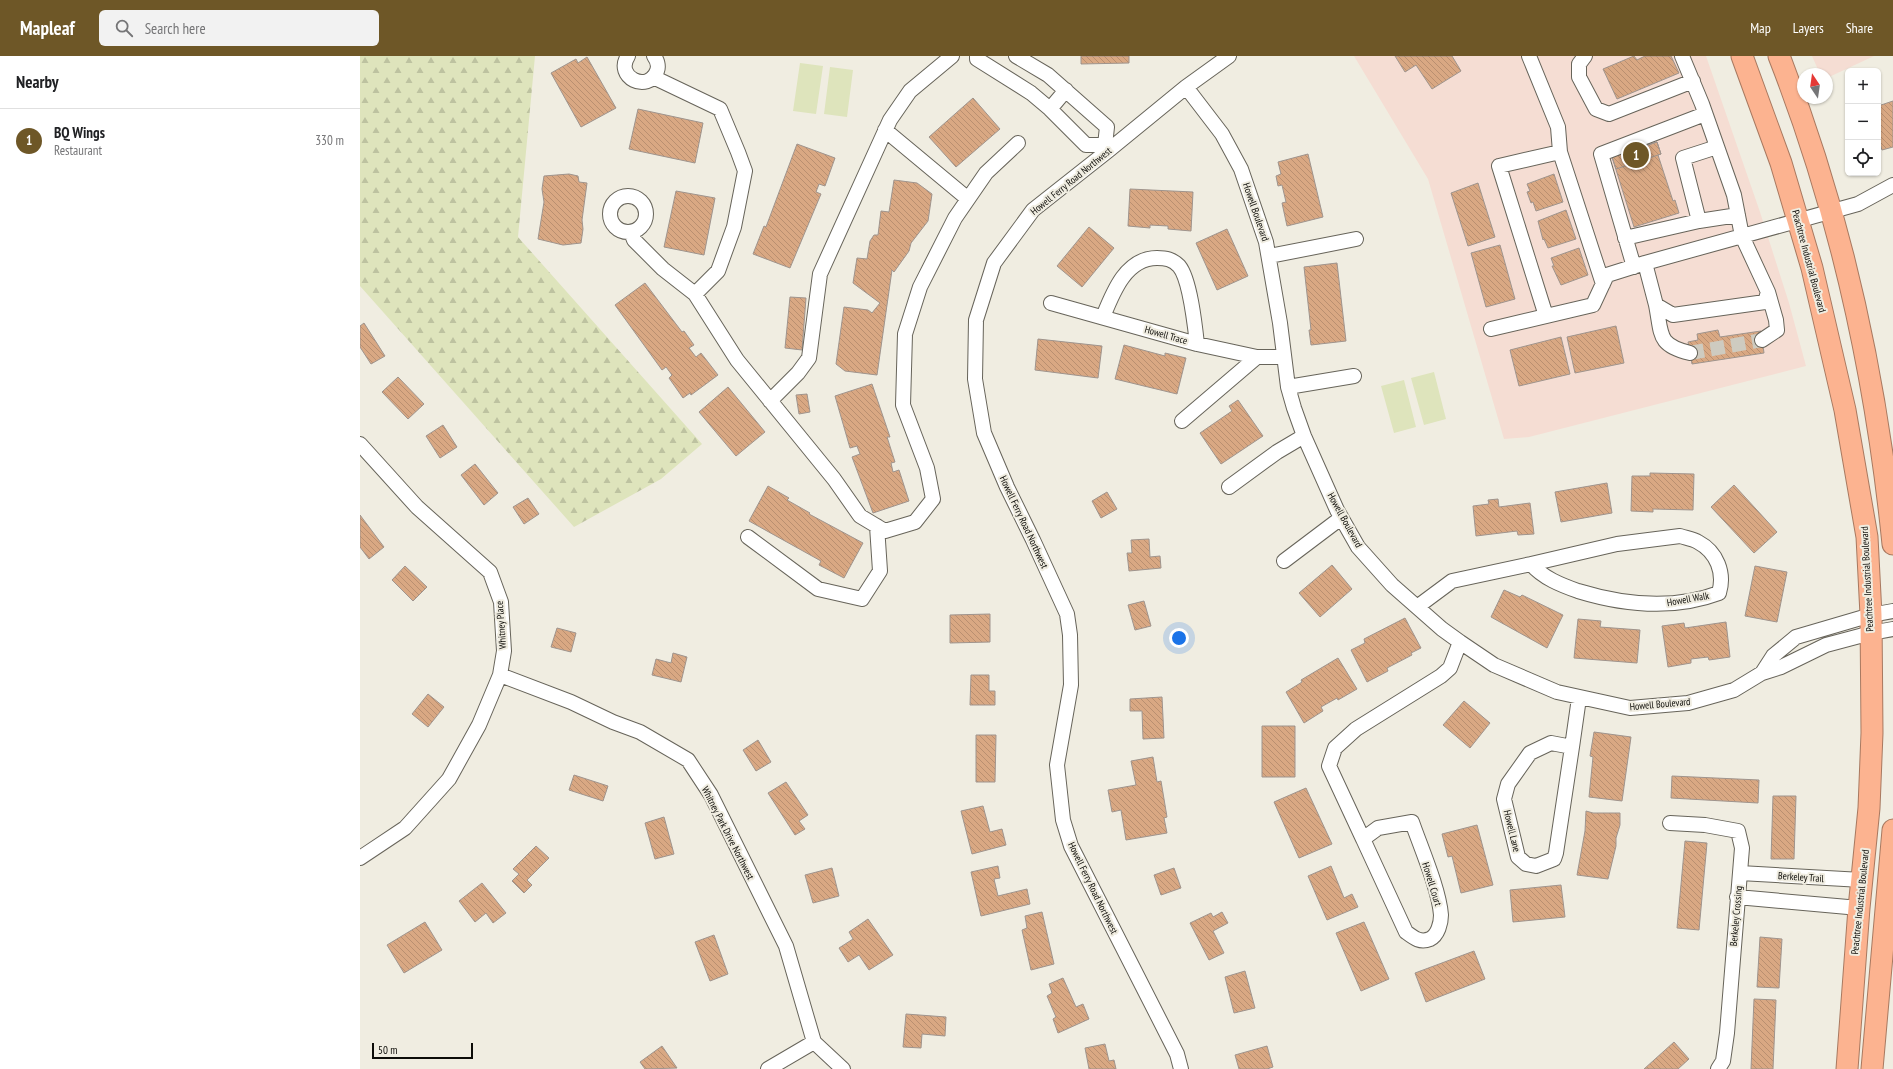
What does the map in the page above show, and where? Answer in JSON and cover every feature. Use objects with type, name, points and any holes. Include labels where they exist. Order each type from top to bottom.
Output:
[{"type":"highway","name":"Peachtree Industrial Boulevard","points":[[1742,56],[1781,163],[1799,221],[1825,318],[1846,417],[1867,537],[1871,624],[1872,741],[1869,808],[1859,908],[1847,1069]]},
{"type":"highway","points":[[1779,56],[1813,151],[1832,212],[1869,366],[1886,472],[1893,544]]},
{"type":"highway","points":[[1872,1069],[1893,830]]},
{"type":"street","points":[[628,56],[624,65],[625,70],[632,80],[643,82],[653,77],[658,68],[654,56]]},
{"type":"street","points":[[770,401],[798,373],[808,358],[820,274],[890,120],[910,91],[952,56]]},
{"type":"street","points":[[977,56],[977,59],[1031,93],[1050,109],[1086,145],[1107,148],[1107,127],[1048,75],[1016,56]]},
{"type":"street","name":"Howell Ferry Road Northwest","points":[[1181,1069],[1177,1054],[1071,846],[1063,820],[1057,765],[1071,685],[1070,635],[1067,614],[1033,540],[1006,487],[984,433],[975,379],[976,320],[994,263],[1033,210],[1107,148],[1229,56]]},
{"type":"street","points":[[1529,56],[1558,127],[1560,152],[1603,284]]},
{"type":"street","points":[[1585,56],[1579,64],[1579,77],[1596,110],[1600,112],[1609,114],[1692,81]]},
{"type":"street","points":[[1682,56],[1705,114],[1734,195],[1742,236],[1768,292],[1776,320],[1777,330],[1762,340]]},
{"type":"street","points":[[653,77],[720,109],[745,171],[734,227],[718,271],[695,294]]},
{"type":"street","name":"Howell Boulevard","points":[[1186,87],[1222,134],[1241,170],[1270,256],[1288,387],[1294,408],[1304,436],[1341,518],[1358,547],[1392,584],[1442,629],[1494,665],[1557,692],[1630,708],[1688,703],[1734,690],[1762,673],[1781,667],[1893,612]]},
{"type":"street","points":[[1050,109],[1066,90]]},
{"type":"street","points":[[1690,353],[1673,349],[1663,340],[1656,305],[1640,265],[1625,238],[1601,154],[1705,114]]},
{"type":"street","points":[[885,130],[968,199]]},
{"type":"street","points":[[631,232],[634,240],[663,269],[695,294],[737,360],[834,479],[860,516],[885,531],[915,522],[933,499],[927,468],[903,405],[905,334],[920,287],[954,218],[986,173],[1018,143]]},
{"type":"street","points":[[1699,221],[1683,158],[1717,147]]},
{"type":"street","points":[[1546,316],[1499,166],[1560,152]]},
{"type":"street","points":[[1491,329],[1593,304],[1607,275],[1858,204],[1893,184]]},
{"type":"street","points":[[1625,238],[1699,221],[1738,215]]},
{"type":"street","points":[[1270,256],[1356,239]]},
{"type":"street","points":[[1103,317],[1113,291],[1129,270],[1146,258],[1168,258],[1180,267],[1186,284],[1197,344]]},
{"type":"street","points":[[1656,305],[1673,315],[1765,302],[1768,292]]},
{"type":"street","name":"Howell Trace","points":[[1050,303],[1197,344],[1258,357],[1284,357]]},
{"type":"street","points":[[1182,421],[1258,357]]},
{"type":"street","points":[[1288,387],[1354,376]]},
{"type":"street","points":[[1229,487],[1277,452],[1304,436]]},
{"type":"street","name":"Whitney Place","points":[[360,444],[417,507],[490,572],[501,602],[504,650],[500,675],[478,725],[449,778],[405,828],[360,858]]},
{"type":"street","points":[[1284,561],[1341,518]]},
{"type":"street","points":[[748,537],[818,589],[862,599],[880,571],[877,526]]},
{"type":"street","name":"Howell Walk","points":[[1417,607],[1452,581],[1617,544],[1680,536],[1697,541],[1712,553],[1719,564],[1723,582],[1719,593],[1706,598],[1663,604],[1642,604],[1614,600],[1565,587],[1552,581],[1531,564]]},
{"type":"street","name":"Howell Boulevard","points":[[1762,673],[1773,656],[1796,637],[1871,624],[1893,629]]},
{"type":"street","name":"Howell Court","points":[[1362,839],[1378,828],[1412,822],[1437,897],[1441,916],[1439,928],[1432,938],[1424,941],[1416,940],[1406,932],[1362,839],[1329,766],[1336,748],[1356,729],[1441,676],[1450,668],[1460,642]]},
{"type":"street","name":"Whitney Park Drive Northwest","points":[[500,675],[570,702],[640,732],[688,760],[711,795],[786,946],[814,1042]]},
{"type":"street","name":"Howell Lane","points":[[1572,747],[1551,743],[1538,747],[1530,753],[1508,784],[1504,798],[1507,814],[1518,857],[1526,864],[1536,866],[1554,859],[1559,839],[1579,698]]},
{"type":"street","name":"Berkeley Crossing","points":[[1670,823],[1705,825],[1738,831],[1742,848],[1727,1033],[1723,1061],[1718,1069]]},
{"type":"street","name":"Berkeley Trail","points":[[1740,873],[1862,880]]},
{"type":"street","points":[[1738,897],[1859,908]]},
{"type":"street","points":[[768,1069],[814,1042],[843,1069]]},
{"type":"shaded area","points":[[1354,56],[1706,56],[1760,212],[1789,303],[1806,366],[1529,437],[1504,439],[1428,179]]},
{"type":"shaded area","points":[[1812,56],[1874,56],[1848,68],[1845,68],[1845,70],[1833,75],[1833,68],[1817,68]]},
{"type":"green space","points":[[360,56],[535,56],[518,237],[702,444],[661,479],[574,527],[360,286]]},
{"type":"green space","points":[[800,63],[823,66],[816,114],[793,111]]},
{"type":"green space","points":[[830,67],[853,70],[847,117],[824,114]]},
{"type":"green space","points":[[1434,372],[1446,419],[1424,425],[1411,378]]},
{"type":"green space","points":[[1404,380],[1416,427],[1394,433],[1381,386]]},
{"type":"building","points":[[1081,56],[1129,56],[1129,63],[1081,64]]},
{"type":"building","points":[[1395,56],[1452,56],[1461,71],[1432,89],[1416,65],[1405,72]]},
{"type":"building","points":[[1634,56],[1637,60],[1645,56],[1671,56],[1679,73],[1617,99],[1603,69]]},
{"type":"building","points":[[587,57],[616,108],[581,127],[551,73],[576,59],[578,63]]},
{"type":"building","points":[[973,98],[1000,129],[956,167],[929,137]]},
{"type":"building","points":[[1893,101],[1893,147],[1882,150],[1881,147],[1881,105]]},
{"type":"building","points":[[638,109],[703,123],[695,163],[629,149]]},
{"type":"building","points":[[1657,142],[1661,154],[1658,155],[1673,201],[1675,200],[1679,213],[1634,227],[1612,157]]},
{"type":"building","points":[[1657,142],[1661,154],[1616,169],[1612,157]]},
{"type":"building","points":[[797,144],[835,158],[825,186],[819,184],[816,192],[821,194],[790,268],[753,254],[764,226],[766,227]]},
{"type":"building","points":[[1308,154],[1323,217],[1287,226],[1282,203],[1286,202],[1282,185],[1278,186],[1276,176],[1281,174],[1278,162]]},
{"type":"building","points":[[569,174],[578,176],[579,182],[587,183],[582,220],[583,229],[581,243],[563,245],[538,239],[544,202],[542,189],[544,176]]},
{"type":"building","points":[[1554,174],[1563,202],[1536,211],[1527,192],[1530,191],[1527,184]]},
{"type":"building","points":[[894,180],[917,183],[932,194],[928,221],[911,243],[909,251],[894,272],[892,270],[877,375],[845,371],[836,364],[844,307],[868,310],[872,313],[880,303],[853,283],[857,258],[867,259],[870,241],[874,235],[878,235],[881,211],[889,212]]},
{"type":"building","points":[[1478,183],[1495,237],[1468,246],[1451,193]]},
{"type":"building","points":[[1130,189],[1193,192],[1191,231],[1168,229],[1168,226],[1150,225],[1150,228],[1128,226]]},
{"type":"building","points":[[676,191],[715,198],[704,255],[664,247]]},
{"type":"building","points":[[1566,210],[1576,239],[1548,248],[1544,239],[1543,240],[1538,221]]},
{"type":"building","points":[[1089,227],[1114,248],[1082,287],[1057,266]]},
{"type":"building","points":[[1227,229],[1248,276],[1217,290],[1196,243]]},
{"type":"building","points":[[1500,245],[1515,299],[1486,307],[1471,253]]},
{"type":"building","points":[[1579,248],[1588,275],[1561,285],[1552,266],[1554,266],[1551,258]]},
{"type":"building","points":[[1337,263],[1346,341],[1311,345],[1309,330],[1311,330],[1304,267]]},
{"type":"building","points":[[645,283],[682,332],[684,331],[694,345],[689,348],[696,357],[701,353],[718,375],[691,395],[690,393],[683,398],[669,378],[672,375],[666,367],[662,370],[615,305]]},
{"type":"building","points":[[790,297],[806,298],[802,350],[785,348]]},
{"type":"building","points":[[364,323],[385,356],[371,364],[360,347],[360,326]]},
{"type":"building","points":[[1616,326],[1624,363],[1575,373],[1567,337]]},
{"type":"building","points":[[1718,330],[1720,337],[1761,331],[1764,353],[1692,364],[1688,342],[1698,340],[1697,334]]},
{"type":"building","points":[[1561,337],[1570,374],[1519,386],[1510,350]]},
{"type":"building","points":[[1038,339],[1102,346],[1098,378],[1035,370]]},
{"type":"building","points":[[1124,345],[1165,356],[1165,353],[1186,358],[1177,394],[1115,379]]},
{"type":"building","points":[[398,377],[424,404],[408,419],[382,392]]},
{"type":"building","points":[[872,384],[890,437],[887,437],[895,462],[891,463],[893,472],[899,470],[909,501],[873,513],[852,457],[860,454],[857,446],[850,448],[835,396]]},
{"type":"building","points":[[728,387],[765,432],[736,456],[699,412]]},
{"type":"building","points":[[807,394],[810,412],[799,414],[796,395]]},
{"type":"building","points":[[1238,400],[1263,436],[1221,464],[1200,433],[1232,411],[1229,406]]},
{"type":"building","points":[[443,425],[457,447],[440,458],[426,436]]},
{"type":"building","points":[[475,464],[498,493],[484,505],[461,475]]},
{"type":"building","points":[[1650,473],[1694,474],[1693,510],[1653,509],[1653,512],[1631,511],[1632,476],[1650,476]]},
{"type":"building","points":[[1607,483],[1612,513],[1561,522],[1555,492]]},
{"type":"building","points":[[1734,485],[1777,532],[1754,553],[1711,507]]},
{"type":"building","points":[[768,486],[789,498],[787,500],[810,513],[809,514],[863,543],[844,578],[819,565],[821,561],[749,521]]},
{"type":"building","points":[[1107,492],[1117,509],[1101,518],[1092,501]]},
{"type":"building","points":[[528,498],[539,514],[524,524],[513,507]]},
{"type":"building","points":[[1498,499],[1499,507],[1530,503],[1534,534],[1518,535],[1517,531],[1476,536],[1473,506],[1489,504],[1488,500]]},
{"type":"building","points":[[360,515],[384,547],[369,559],[360,547]]},
{"type":"building","points":[[1149,539],[1150,557],[1160,556],[1161,568],[1129,571],[1127,553],[1132,553],[1131,540]]},
{"type":"building","points":[[1332,565],[1352,589],[1320,617],[1299,593]]},
{"type":"building","points":[[405,566],[427,587],[413,601],[392,580]]},
{"type":"building","points":[[1755,566],[1787,572],[1777,622],[1745,616]]},
{"type":"building","points":[[1504,590],[1520,597],[1522,595],[1563,615],[1547,648],[1491,617]]},
{"type":"building","points":[[1144,601],[1151,626],[1135,630],[1128,605]]},
{"type":"building","points":[[990,614],[990,642],[950,643],[950,615]]},
{"type":"building","points":[[1405,618],[1421,648],[1411,653],[1412,655],[1387,668],[1388,671],[1367,682],[1351,650],[1365,643],[1364,639]]},
{"type":"building","points":[[1578,619],[1601,621],[1600,627],[1640,630],[1637,663],[1574,658]]},
{"type":"building","points":[[1726,622],[1730,657],[1709,660],[1708,657],[1691,659],[1691,663],[1668,667],[1662,626],[1684,623],[1685,628]]},
{"type":"building","points":[[557,628],[576,633],[571,652],[551,647]]},
{"type":"building","points":[[673,653],[687,657],[681,682],[652,675],[656,659],[671,663]]},
{"type":"building","points":[[1338,658],[1357,689],[1338,700],[1337,698],[1321,707],[1323,711],[1304,723],[1286,692],[1302,682],[1301,680]]},
{"type":"building","points":[[971,675],[989,675],[989,691],[995,691],[995,705],[970,705]]},
{"type":"building","points":[[428,694],[444,707],[428,727],[412,714]]},
{"type":"building","points":[[1162,697],[1164,738],[1143,739],[1142,711],[1130,711],[1130,699]]},
{"type":"building","points":[[1464,701],[1490,723],[1470,748],[1443,725]]},
{"type":"building","points":[[1262,726],[1295,726],[1295,777],[1262,777]]},
{"type":"building","points":[[1594,732],[1631,737],[1622,801],[1589,797],[1593,757],[1590,756]]},
{"type":"building","points":[[976,735],[996,735],[995,782],[976,782]]},
{"type":"building","points":[[758,740],[771,762],[756,771],[743,750]]},
{"type":"building","points":[[1153,757],[1157,782],[1161,781],[1167,817],[1164,818],[1167,833],[1126,840],[1121,810],[1112,812],[1108,790],[1136,785],[1131,761]]},
{"type":"building","points":[[574,775],[608,786],[603,801],[569,790]]},
{"type":"building","points":[[1672,776],[1759,780],[1758,803],[1671,798]]},
{"type":"building","points":[[786,782],[808,815],[799,821],[805,829],[795,835],[768,793]]},
{"type":"building","points":[[1306,788],[1332,844],[1299,858],[1274,802]]},
{"type":"building","points":[[1773,796],[1796,796],[1794,859],[1771,859]]},
{"type":"building","points":[[983,806],[990,832],[1002,829],[1006,845],[972,854],[961,811]]},
{"type":"building","points":[[1586,811],[1593,813],[1620,813],[1620,825],[1608,879],[1577,875],[1585,831]]},
{"type":"building","points":[[664,817],[674,854],[655,859],[645,823]]},
{"type":"building","points":[[1477,825],[1493,885],[1461,893],[1452,856],[1448,857],[1442,834]]},
{"type":"building","points":[[1685,841],[1707,843],[1699,930],[1677,928]]},
{"type":"building","points":[[536,846],[549,858],[527,880],[532,885],[524,893],[512,881],[519,874],[513,869]]},
{"type":"building","points":[[998,866],[1000,878],[994,879],[998,896],[1027,889],[1030,904],[981,916],[971,872]]},
{"type":"building","points":[[1331,866],[1344,898],[1352,894],[1358,907],[1327,920],[1308,876]]},
{"type":"building","points":[[832,868],[839,896],[813,903],[805,875]]},
{"type":"building","points":[[1174,868],[1181,888],[1161,895],[1154,875]]},
{"type":"building","points":[[482,883],[506,913],[493,923],[486,913],[475,922],[459,901]]},
{"type":"building","points":[[1561,885],[1565,917],[1513,922],[1510,890]]},
{"type":"building","points":[[1042,912],[1054,964],[1031,970],[1022,930],[1027,928],[1025,916]]},
{"type":"building","points":[[1222,912],[1228,923],[1213,931],[1224,953],[1209,960],[1190,923],[1211,913],[1213,917]]},
{"type":"building","points":[[868,919],[893,955],[869,970],[859,955],[848,962],[839,948],[853,939],[849,932]]},
{"type":"building","points":[[425,922],[442,950],[404,973],[387,945]]},
{"type":"building","points":[[1364,922],[1389,979],[1361,991],[1336,933]]},
{"type":"building","points":[[714,935],[728,974],[710,981],[695,942]]},
{"type":"building","points":[[1760,937],[1782,939],[1779,988],[1757,987]]},
{"type":"building","points":[[1474,951],[1485,979],[1426,1002],[1415,973]]},
{"type":"building","points":[[1245,971],[1255,1008],[1234,1013],[1225,977]]},
{"type":"building","points":[[1063,978],[1076,1007],[1083,1004],[1089,1019],[1058,1033],[1053,1019],[1056,1017],[1047,996],[1052,993],[1049,984]]},
{"type":"building","points":[[1754,999],[1776,1000],[1773,1069],[1751,1069]]},
{"type":"building","points":[[906,1014],[946,1017],[945,1036],[922,1034],[921,1048],[903,1047]]},
{"type":"building","points":[[1674,1042],[1689,1059],[1678,1069],[1644,1069]]},
{"type":"building","points":[[1105,1044],[1109,1061],[1114,1060],[1116,1069],[1089,1069],[1085,1048]]},
{"type":"building","points":[[662,1046],[677,1068],[645,1069],[640,1062]]},
{"type":"building","points":[[1267,1046],[1273,1067],[1267,1069],[1239,1069],[1235,1055]]},
{"type":"tunnel","points":[[1690,353],[1762,340]]},
{"type":"place","name":"BQ Wings","points":[[1636,155]]}]
